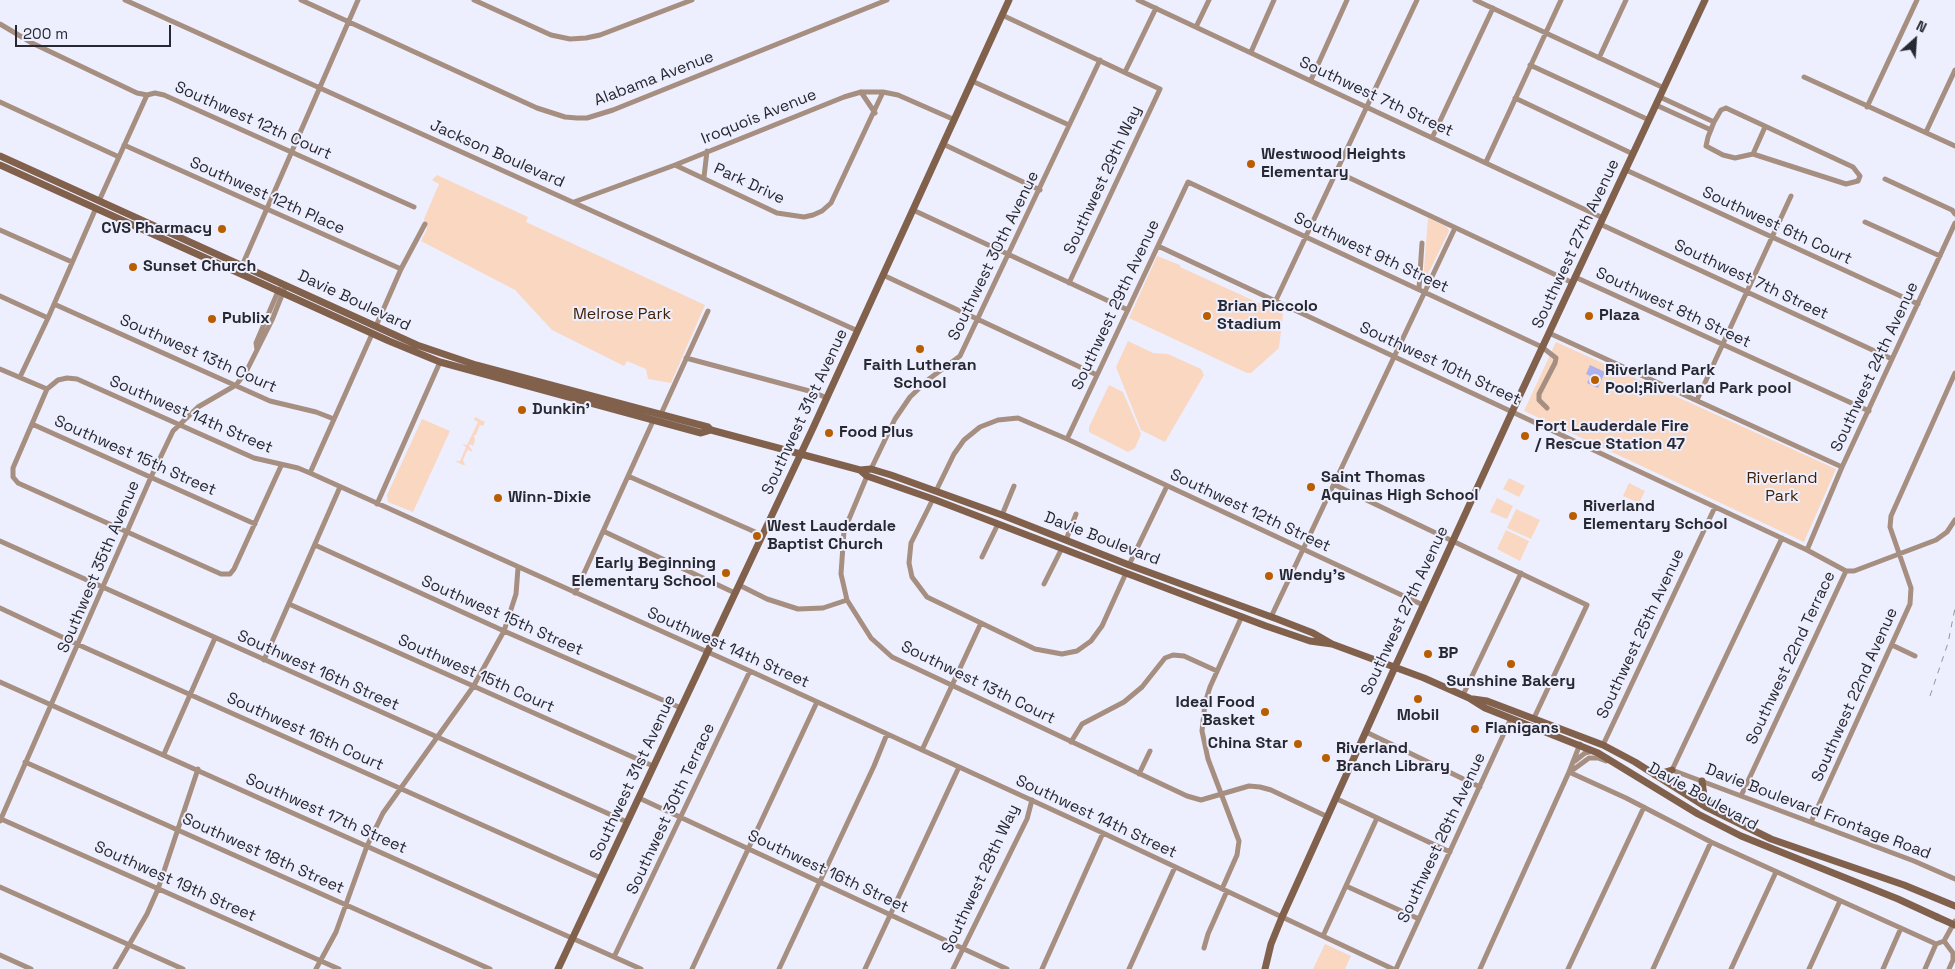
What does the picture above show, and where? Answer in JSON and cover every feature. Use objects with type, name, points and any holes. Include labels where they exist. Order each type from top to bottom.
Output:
[{"type":"main road","name":"Southwest 31st Avenue","points":[[558,969],[828,398],[1009,0]]},
{"type":"main road","name":"Southwest 27th Avenue","points":[[1264,969],[1282,916],[1337,799],[1452,541],[1706,0]]},
{"type":"main road","name":"Davie Boulevard","points":[[0,156],[120,210],[240,269],[280,292],[372,334],[440,362],[653,421],[701,433],[711,430]]},
{"type":"main road","name":"Davie Boulevard","points":[[0,165],[78,201],[240,269],[284,284],[418,345],[476,365],[661,414],[708,427],[711,430],[860,470],[871,469],[1002,515],[1129,565],[1271,617],[1312,633],[1332,644],[1395,667],[1466,697],[1485,708],[1580,744],[1741,836],[1955,925]]},
{"type":"main road","points":[[78,201],[99,201]]},
{"type":"main road","points":[[96,208],[120,210]]},
{"type":"main road","points":[[440,362],[449,360],[476,365]]},
{"type":"main road","name":"Davie Boulevard","points":[[860,470],[867,476],[933,499],[1126,574],[1310,641],[1332,644]]},
{"type":"main road","points":[[901,487],[930,494],[936,491]]},
{"type":"main road","points":[[1062,548],[1069,545],[1090,549]]},
{"type":"main road","points":[[1242,616],[1263,621],[1267,621],[1271,617]]},
{"type":"main road","name":"Davie Boulevard","points":[[1466,697],[1488,701],[1603,745],[1725,818],[1788,846],[1904,885],[1955,906]]},
{"type":"main road","points":[[1568,740],[1603,745]]},
{"type":"main road","points":[[1593,750],[1604,750],[1621,755]]},
{"type":"main road","points":[[1655,775],[1672,770]]},
{"type":"main road","points":[[1702,781],[1705,798],[1725,818]]},
{"type":"street","name":"Jackson Boulevard","points":[[125,0],[136,2],[320,88],[858,331]]},
{"type":"street","name":"Alabama Avenue","points":[[301,0],[537,108],[565,117],[577,118],[593,116],[612,110],[888,0]]},
{"type":"street","points":[[240,269],[358,0]]},
{"type":"street","points":[[474,0],[551,35],[570,39],[600,35],[692,0]]},
{"type":"street","points":[[1196,27],[1209,0]]},
{"type":"street","points":[[1251,52],[1274,0]]},
{"type":"street","points":[[1311,80],[1347,0]]},
{"type":"street","points":[[1276,300],[1417,0]]},
{"type":"street","points":[[1475,0],[1664,88]]},
{"type":"street","points":[[1486,162],[1561,0]]},
{"type":"street","points":[[1599,58],[1626,0]]},
{"type":"street","points":[[1867,107],[1917,0]]},
{"type":"street","name":"Southwest 7th Street","points":[[1142,1],[1486,162],[1747,292],[1892,359]]},
{"type":"street","points":[[1002,15],[1125,72],[1156,8]]},
{"type":"street","points":[[1432,138],[1493,8]]},
{"type":"street","name":"Southwest 12th Court","points":[[0,24],[32,43],[137,92],[147,95],[155,93],[164,95],[414,207]]},
{"type":"street","name":"Southwest 30th Avenue","points":[[871,469],[896,419],[910,397],[929,379],[960,356],[1100,60]]},
{"type":"street","points":[[1530,65],[1649,120]]},
{"type":"street","points":[[1926,132],[1955,70]]},
{"type":"street","name":"Southwest 29th Way","points":[[1069,283],[1160,89],[1125,72]]},
{"type":"street","points":[[1804,77],[1955,146]]},
{"type":"street","points":[[972,81],[1069,125]]},
{"type":"street","points":[[861,92],[875,113]]},
{"type":"street","name":"Iroquois Avenue","points":[[574,202],[675,165],[844,97],[861,92],[884,92],[898,95],[955,120]]},
{"type":"street","name":"Park Drive","points":[[675,165],[777,213],[804,217],[813,215],[822,211],[830,203],[884,92]]},
{"type":"street","points":[[99,201],[147,95]]},
{"type":"street","points":[[1660,96],[1714,122]]},
{"type":"street","points":[[1515,98],[1633,154]]},
{"type":"street","points":[[0,102],[119,157]]},
{"type":"street","points":[[1656,105],[1711,130]]},
{"type":"street","points":[[1726,108],[1765,127],[1853,168],[1860,176],[1858,181],[1846,184],[1753,154],[1735,158],[1723,155],[1706,146],[1714,122],[1721,110],[1726,108]]},
{"type":"street","points":[[1753,154],[1765,127]]},
{"type":"street","points":[[943,144],[1040,190]]},
{"type":"street","name":"Southwest 12th Place","points":[[124,145],[401,270]]},
{"type":"street","points":[[704,177],[707,152]]},
{"type":"street","name":"Southwest 6th Court","points":[[1626,170],[1918,304]]},
{"type":"street","name":"Southwest 8th Street","points":[[1337,172],[1455,228],[1868,411]]},
{"type":"street","points":[[1885,179],[1952,210],[1955,214]]},
{"type":"street","name":"Southwest 9th Street","points":[[1188,182],[1542,347]]},
{"type":"street","name":"Southwest 29th Avenue","points":[[1067,439],[1188,182]]},
{"type":"street","points":[[1697,400],[1792,196]]},
{"type":"street","points":[[20,377],[96,208]]},
{"type":"street","points":[[913,210],[1128,310]]},
{"type":"street","points":[[1865,222],[1940,256]]},
{"type":"street","name":"Southwest 24th Avenue","points":[[1806,550],[1842,466],[1955,223]]},
{"type":"street","points":[[376,326],[401,270],[425,224]]},
{"type":"street","points":[[1271,617],[1455,228]]},
{"type":"street","points":[[0,230],[72,262]]},
{"type":"street","points":[[1419,289],[1422,243]]},
{"type":"street","name":"Southwest 10th Street","points":[[1158,246],[1782,538],[1846,571]]},
{"type":"street","points":[[884,275],[1097,375]]},
{"type":"street","name":"Southwest 35th Avenue","points":[[0,820],[173,431],[198,407],[236,385],[246,372],[257,351],[284,284]]},
{"type":"street","points":[[0,296],[48,318]]},
{"type":"street","name":"Southwest 13th Court","points":[[54,304],[270,401],[316,412],[334,419]]},
{"type":"street","points":[[661,414],[708,311]]},
{"type":"street","points":[[310,473],[372,334]]},
{"type":"street","points":[[1549,334],[1842,466]]},
{"type":"street","points":[[1542,347],[1556,358],[1556,363],[1539,394],[1539,400],[1547,408]]},
{"type":"street","points":[[686,358],[813,392],[828,398]]},
{"type":"street","points":[[377,504],[440,362]]},
{"type":"street","points":[[0,369],[47,390],[13,468],[13,476],[18,483],[221,574],[230,574],[234,569],[282,466]]},
{"type":"street","points":[[1955,373],[1891,516],[1890,527],[1899,555],[1936,540],[1947,532],[1955,520]]},
{"type":"street","name":"Southwest 14th Street","points":[[47,390],[58,380],[67,378],[77,380],[254,458],[282,466],[298,468],[310,473],[1032,800],[1394,969]]},
{"type":"street","name":"Southwest 12th Street","points":[[936,491],[954,454],[964,440],[980,427],[998,420],[1018,418],[1423,605]]},
{"type":"street","points":[[576,593],[653,421]]},
{"type":"street","name":"Southwest 15th Street","points":[[32,424],[254,524]]},
{"type":"street","points":[[628,476],[762,535]]},
{"type":"street","points":[[739,585],[767,599],[798,609],[823,608],[847,600],[841,574],[844,531],[867,476]]},
{"type":"street","points":[[1335,485],[1587,604],[1534,718]]},
{"type":"street","points":[[1002,515],[1014,486]]},
{"type":"street","points":[[1129,565],[1167,486]]},
{"type":"street","points":[[264,660],[340,487]]},
{"type":"street","points":[[933,499],[911,543],[909,562],[912,577],[927,597],[1035,649],[1062,654],[1077,650],[1091,641],[1102,626],[1126,574]]},
{"type":"street","name":"Southwest 25th Avenue","points":[[1603,745],[1715,507]]},
{"type":"street","points":[[1066,540],[1076,514]]},
{"type":"street","points":[[982,557],[998,524]]},
{"type":"street","points":[[603,531],[735,593]]},
{"type":"street","points":[[1672,770],[1782,538]]},
{"type":"street","name":"Southwest 16th Street","points":[[0,541],[628,822]]},
{"type":"street","name":"Southwest 15th Street","points":[[315,545],[504,631],[681,708]]},
{"type":"street","points":[[1044,584],[1062,548]]},
{"type":"street","name":"Southwest 22nd Terrace","points":[[1741,796],[1846,571],[1854,571],[1899,555]]},
{"type":"street","name":"Southwest 22nd Avenue","points":[[1811,822],[1910,604],[1911,588],[1899,555]]},
{"type":"street","points":[[316,969],[336,932],[367,846],[383,813],[399,788],[474,687],[504,631],[516,594],[518,568]]},
{"type":"street","points":[[1466,697],[1521,573]]},
{"type":"street","name":"Southwest 13th Court","points":[[847,600],[871,638],[892,657],[1187,796],[1201,800],[1248,786],[1260,787],[1271,790],[1328,817]]},
{"type":"street","name":"Southwest 15th Court","points":[[289,604],[654,766]]},
{"type":"street","name":"Southwest 16th Court","points":[[0,608],[601,878]]},
{"type":"street","points":[[1204,948],[1237,855],[1239,841],[1208,759],[1202,731],[1205,703],[1216,671],[1242,616]]},
{"type":"street","points":[[922,750],[981,624]]},
{"type":"street","points":[[164,754],[215,638]]},
{"type":"street","points":[[1892,645],[1915,656]]},
{"type":"street","points":[[1071,742],[1082,724],[1124,702],[1142,687],[1164,658],[1173,655],[1184,656],[1216,671]]},
{"type":"street","name":"Southwest 30th Terrace","points":[[614,957],[750,671]]},
{"type":"street","name":"Southwest 17th Street","points":[[0,682],[198,769],[641,969]]},
{"type":"street","points":[[692,969],[817,702]]},
{"type":"street","name":"Southwest 26th Avenue","points":[[1394,969],[1419,919],[1511,718]]},
{"type":"street","points":[[1366,732],[1480,787]]},
{"type":"street","points":[[779,969],[818,882],[874,766],[887,734]]},
{"type":"street","points":[[1480,969],[1570,772],[1580,744]]},
{"type":"street","points":[[1573,763],[1581,755],[1593,750]]},
{"type":"street","points":[[1139,774],[1150,751]]},
{"type":"street","points":[[1570,772],[1584,760],[1594,757],[1624,768]]},
{"type":"street","name":"Southwest 18th Street","points":[[25,762],[490,969]]},
{"type":"street","points":[[865,969],[959,767]]},
{"type":"street","points":[[114,969],[130,945],[158,889],[198,769]]},
{"type":"street","name":"Davie Boulevard Frontage Road","points":[[1672,770],[1914,861],[1955,879]]},
{"type":"street","points":[[1570,772],[1644,807],[1711,842],[1936,944],[1944,941],[1955,921]]},
{"type":"street","name":"Southwest 16th Street","points":[[639,798],[1007,969]]},
{"type":"street","points":[[1337,799],[1450,852]]},
{"type":"street","name":"Southwest 28th Way","points":[[953,969],[1027,819],[1032,800]]},
{"type":"street","points":[[1568,969],[1644,807]]},
{"type":"street","points":[[1323,936],[1377,818]]},
{"type":"street","name":"Southwest 19th Street","points":[[0,820],[339,969]]},
{"type":"street","points":[[1042,969],[1103,833]]},
{"type":"street","points":[[1653,969],[1711,842]]},
{"type":"street","points":[[1129,969],[1175,868]]},
{"type":"street","points":[[1731,969],[1776,872]]},
{"type":"street","points":[[1346,886],[1419,919]]},
{"type":"street","points":[[0,887],[184,969]]},
{"type":"street","points":[[1809,969],[1840,901]]},
{"type":"street","points":[[1883,969],[1901,928]]},
{"type":"street","points":[[1944,941],[1953,953],[1953,960],[1949,969]]},
{"type":"street","points":[[1925,969],[1936,944]]},
{"type":"street","points":[[0,955],[31,969]]},
{"type":"green space","name":"Melrose Park","points":[[437,175],[528,217],[526,222],[705,305],[671,383],[648,379],[646,369],[627,361],[624,366],[552,330],[515,290],[421,241],[427,229],[424,219],[439,184],[432,180]]},
{"type":"green space","points":[[1428,218],[1447,227],[1449,231],[1423,281]]},
{"type":"green space","name":"Brian Piccolo Stadium","points":[[1157,256],[1283,314],[1279,348],[1251,373],[1247,373],[1129,318]]},
{"type":"green space","points":[[1128,341],[1153,353],[1168,354],[1201,369],[1204,375],[1165,442],[1141,430],[1116,367]]},
{"type":"green space","name":"Riverland Park","points":[[1556,342],[1836,469],[1804,542],[1524,411]]},
{"type":"green space","points":[[1109,385],[1123,392],[1141,434],[1135,448],[1128,452],[1089,432],[1089,427]]},
{"type":"green space","points":[[475,417],[485,422],[483,426],[480,425],[476,435],[474,435],[473,446],[470,444],[469,446],[472,450],[471,452],[468,449],[463,460],[465,465],[463,465],[455,461],[460,461],[466,447],[462,444],[467,445],[478,422],[474,420]]},
{"type":"green space","points":[[422,419],[450,431],[413,512],[388,502],[387,495]]},
{"type":"green space","points":[[1509,478],[1525,486],[1519,497],[1503,489]]},
{"type":"green space","points":[[1629,483],[1645,491],[1639,503],[1623,496]]},
{"type":"green space","points":[[1497,498],[1513,506],[1507,519],[1490,512]]},
{"type":"green space","points":[[1516,509],[1540,520],[1531,539],[1507,528]]},
{"type":"green space","points":[[1506,530],[1529,541],[1520,561],[1497,549]]},
{"type":"green space","points":[[1325,944],[1351,956],[1345,969],[1313,969]]},
{"type":"water","name":"Riverland Park Pool;Riverland Park pool","points":[[1590,365],[1605,372],[1598,388],[1587,383],[1590,376],[1586,374]]},
{"type":"railway","points":[[1930,696],[1948,643],[1955,608]]},
{"type":"place","name":"Westwood Heights Elementary","points":[[1251,164]]},
{"type":"place","name":"CVS Pharmacy","points":[[222,229]]},
{"type":"place","name":"Sunset Church","points":[[133,267]]},
{"type":"place","name":"Brian Piccolo Stadium","points":[[1207,316]]},
{"type":"place","name":"Plaza","points":[[1589,316]]},
{"type":"place","name":"Publix","points":[[212,319]]},
{"type":"place","name":"Faith Lutheran School","points":[[920,349]]},
{"type":"place","name":"Riverland Park Pool;Riverland Park pool","points":[[1595,380]]},
{"type":"place","name":"Dunkin'","points":[[522,410]]},
{"type":"place","name":"Food Plus","points":[[829,433]]},
{"type":"place","name":"Fort Lauderdale Fire / Rescue Station 47","points":[[1525,436]]},
{"type":"place","name":"Saint Thomas Aquinas High School","points":[[1311,487]]},
{"type":"place","name":"Winn-Dixie","points":[[498,498]]},
{"type":"place","name":"Riverland Elementary School","points":[[1573,516]]},
{"type":"place","name":"West Lauderdale Baptist Church","points":[[757,536]]},
{"type":"place","name":"Early Beginning Elementary School","points":[[726,573]]},
{"type":"place","name":"Wendy's","points":[[1269,576]]},
{"type":"place","name":"BP","points":[[1428,654]]},
{"type":"place","name":"Sunshine Bakery","points":[[1511,664]]},
{"type":"place","name":"Mobil","points":[[1418,699]]},
{"type":"place","name":"Ideal Food Basket","points":[[1265,712]]},
{"type":"place","name":"Flanigans","points":[[1475,729]]},
{"type":"place","name":"China Star","points":[[1298,744]]},
{"type":"place","name":"Riverland Branch Library","points":[[1326,758]]}]
